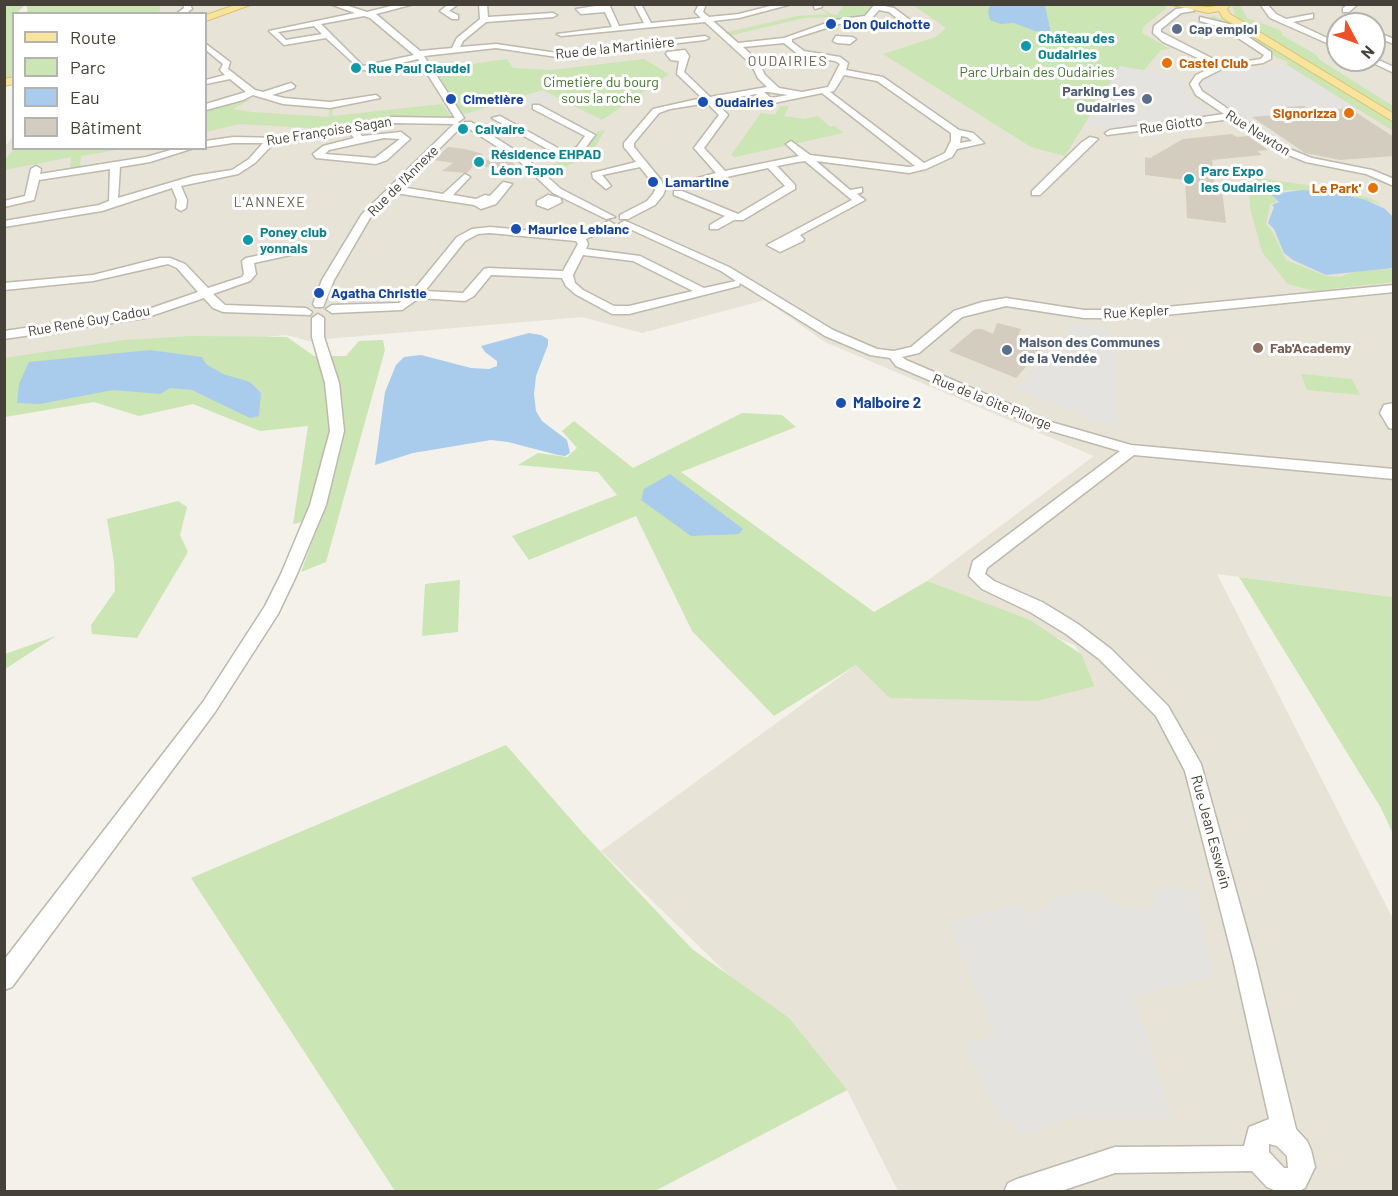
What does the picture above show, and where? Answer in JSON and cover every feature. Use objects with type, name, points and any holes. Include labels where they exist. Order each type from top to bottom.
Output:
[{"type":"main road","points":[[207,18],[249,4]]},
{"type":"main road","points":[[1193,9],[1224,6],[1223,14],[1394,119]]},
{"type":"main road","points":[[1176,7],[1193,9],[1241,24]]},
{"type":"street","points":[[333,4],[378,19],[419,55],[460,122],[521,158],[557,191],[610,221]]},
{"type":"street","points":[[456,48],[460,40],[484,20],[486,16],[483,4]]},
{"type":"street","points":[[549,4],[569,54]]},
{"type":"street","points":[[637,4],[649,26]]},
{"type":"street","points":[[561,34],[739,16],[789,4]]},
{"type":"street","points":[[1263,4],[1269,13],[1320,36],[1326,41]]},
{"type":"street","points":[[1346,10],[1355,4]]},
{"type":"street","points":[[328,35],[284,43],[273,31],[405,5]]},
{"type":"street","points":[[453,5],[454,18]]},
{"type":"street","points":[[692,5],[703,5],[699,12],[755,63],[761,76],[775,89]]},
{"type":"street","points":[[735,46],[786,40],[801,32],[838,22],[867,18],[878,6],[891,9],[911,25]]},
{"type":"street","points":[[1176,7],[1157,28],[1156,33],[1166,40],[1216,66],[1231,66],[1267,59],[1268,54],[1234,30],[1203,19]]},
{"type":"street","points":[[608,9],[617,29]]},
{"type":"street","points":[[484,20],[553,15]]},
{"type":"street","points":[[1286,21],[1310,15]]},
{"type":"street","points":[[316,23],[361,68],[372,68],[419,55]]},
{"type":"street","points":[[1320,36],[1326,35]]},
{"type":"street","name":"Rue de la Martinière","points":[[419,55],[456,48],[502,46],[545,54],[569,54],[705,38]]},
{"type":"street","points":[[758,91],[769,101],[825,92],[831,89],[842,72],[845,66],[839,60],[802,53],[786,40]]},
{"type":"street","points":[[839,60],[850,42]]},
{"type":"street","points":[[208,51],[227,64],[224,69],[252,92],[266,94],[283,102],[330,105],[376,98]]},
{"type":"street","points":[[684,60],[679,70],[692,79],[724,115],[699,148],[722,174]]},
{"type":"street","name":"Rue Newton","points":[[1216,66],[1199,77],[1194,84],[1203,98],[1296,156],[1362,170],[1394,183]]},
{"type":"street","points":[[842,72],[880,79],[956,132],[970,135],[982,142],[954,147]]},
{"type":"street","points":[[207,82],[232,76]]},
{"type":"street","points":[[266,94],[291,87]]},
{"type":"street","points":[[658,195],[658,184],[629,147],[629,143],[656,111],[775,89],[806,95]]},
{"type":"street","points":[[207,107],[240,98],[252,92]]},
{"type":"street","points":[[825,92],[923,167]]},
{"type":"street","points":[[497,118],[565,156],[580,149],[590,135],[536,107]]},
{"type":"street","name":"Rue Giotto","points":[[1036,193],[1084,144],[1100,133],[1232,116]]},
{"type":"street","name":"Rue Françoise Sagan","points":[[207,144],[233,140],[269,142],[392,120],[460,122]]},
{"type":"street","name":"Rue de l'Annexe","points":[[319,311],[328,280],[366,216],[397,190],[460,122]]},
{"type":"street","points":[[349,127],[360,140]]},
{"type":"street","points":[[4,287],[93,278],[170,261],[181,266],[217,305],[229,310],[319,311],[356,306],[402,306],[416,294],[468,234],[482,230],[580,238],[610,221],[624,220],[658,195],[722,174],[808,158],[899,170],[923,167],[949,155],[954,147],[956,132]]},
{"type":"street","points":[[393,135],[400,135],[405,139],[384,158],[376,161],[323,158],[318,154],[326,148],[360,140],[393,135]]},
{"type":"street","points":[[4,224],[102,208],[175,184],[243,169],[269,142]]},
{"type":"street","points":[[791,144],[849,194],[860,200],[791,235]]},
{"type":"street","points":[[4,204],[30,198],[35,174],[115,165],[158,158],[184,150]]},
{"type":"street","points":[[606,186],[597,173],[642,164]]},
{"type":"street","points":[[115,165],[113,196],[115,202]]},
{"type":"street","points":[[658,184],[670,183],[679,190],[732,216],[742,217],[791,187],[770,165]]},
{"type":"street","points":[[397,190],[423,170]]},
{"type":"street","points":[[446,196],[465,177]]},
{"type":"street","points":[[175,184],[182,200],[182,208]]},
{"type":"street","points":[[397,190],[477,201],[479,205],[486,206],[507,184]]},
{"type":"street","points":[[536,233],[552,205]]},
{"type":"street","points":[[4,212],[29,208]]},
{"type":"street","points":[[714,227],[732,216]]},
{"type":"street","name":"Rue de la Gite Pilorge","points":[[624,220],[725,270],[829,333],[874,352],[894,355],[901,363],[1046,425],[1131,450],[1394,474]]},
{"type":"street","points":[[580,238],[583,244],[567,275],[570,284],[579,292],[612,310],[621,312],[735,284]]},
{"type":"street","name":"Rue René Guy Cadou","points":[[4,335],[133,317],[246,279],[250,274],[248,261],[250,260],[300,250]]},
{"type":"street","points":[[579,251],[636,258],[695,286],[702,292]]},
{"type":"street","points":[[416,294],[465,297],[488,271],[567,275]]},
{"type":"street","name":"Rue Kepler","points":[[894,355],[915,350],[958,314],[986,305],[1006,302],[1084,314],[1135,314],[1394,288]]},
{"type":"street","points":[[4,979],[209,707],[272,609],[289,574],[318,506],[336,431],[332,383],[318,337],[319,311]]},
{"type":"street","points":[[1394,407],[1389,408],[1387,413],[1394,425]]},
{"type":"street","name":"Rue Jean Esswein","points":[[1131,450],[979,565],[977,576],[988,585],[1036,607],[1072,629],[1113,661],[1162,711],[1194,770],[1244,959],[1286,1136]]},
{"type":"street","points":[[1270,1131],[1286,1136],[1293,1142],[1302,1159],[1300,1174],[1296,1179],[1284,1181],[1276,1178],[1258,1158],[1256,1150],[1258,1136],[1270,1131]]},
{"type":"street","points":[[1017,1191],[1115,1160],[1258,1158]]},
{"type":"shaded area","points":[[160,5],[1393,5],[1393,597],[1217,574],[1393,919],[1393,1191],[898,1191],[847,1090],[601,851],[856,665],[1095,685],[1076,646],[927,581],[1094,456],[825,342],[765,300],[642,333],[582,317],[313,342],[286,335],[5,361],[4,148],[12,137],[12,150],[207,150],[207,12],[159,12]]},
{"type":"shaded area","points":[[1287,65],[1358,110],[1245,119],[1202,87],[1205,78],[1219,73]]},
{"type":"shaded area","name":"Parking Les Oudairies","points":[[1120,66],[1183,78],[1184,94],[1216,116],[1119,129],[1086,125]]},
{"type":"shaded area","points":[[541,91],[555,99],[520,110],[506,102]]},
{"type":"shaded area","points":[[1079,321],[1115,335],[1117,429],[1016,389]]},
{"type":"shaded area","points":[[1158,887],[1195,891],[1213,976],[1133,996],[1172,1118],[1070,1117],[1020,1137],[1013,1121],[1003,1124],[964,1044],[995,1036],[949,922],[1017,905],[1031,916],[1060,895],[1093,890],[1121,906],[1148,911]]},
{"type":"green space","points":[[161,4],[159,12],[26,12],[28,11],[26,5]]},
{"type":"green space","name":"Parc Urbain des Oudairies","points":[[1163,4],[1167,8],[1143,27],[1142,33],[1170,49],[1161,50],[1144,70],[1119,67],[1065,156],[1031,147],[883,54],[936,37],[946,28],[913,5]]},
{"type":"green space","points":[[5,5],[25,5],[18,12],[12,12],[12,76],[5,79]]},
{"type":"green space","points":[[844,5],[876,5],[865,17],[838,20],[833,17],[804,18],[733,35],[727,36],[724,33],[797,16],[828,14],[819,8],[837,15]]},
{"type":"green space","points":[[1232,5],[1240,5],[1247,18],[1280,30],[1283,36],[1315,54],[1326,64],[1326,72],[1339,72],[1393,106],[1393,115],[1247,26],[1235,15]]},
{"type":"green space","points":[[1214,16],[1236,24],[1383,115],[1393,123],[1393,131],[1287,65],[1287,61],[1277,58],[1246,35],[1229,25],[1209,18]]},
{"type":"green space","name":"Cimetière du bourg sous la roche","points":[[507,59],[513,68],[551,70],[644,59],[669,74],[602,120],[543,90],[465,114],[454,103],[436,69]]},
{"type":"green space","points":[[246,99],[250,100],[233,109],[329,117],[330,107],[333,107],[332,116],[442,104],[452,118],[394,119],[306,134],[310,128],[239,124],[207,132],[207,111]]},
{"type":"green space","points":[[780,106],[789,106],[784,116],[804,119],[818,116],[830,127],[835,126],[843,133],[735,157],[731,155],[761,113],[775,115]]},
{"type":"green space","points":[[605,130],[595,147],[581,159],[553,173],[541,170],[585,150],[598,131]]},
{"type":"green space","points":[[14,150],[117,150],[81,156],[80,169],[70,170],[71,157],[5,170],[5,159]]},
{"type":"green space","points":[[1259,178],[1327,188],[1372,199],[1380,204],[1337,192],[1287,190],[1280,192],[1264,183],[1257,184],[1277,202],[1270,204],[1266,224],[1286,260],[1326,276],[1339,277],[1357,271],[1393,269],[1393,282],[1314,291],[1288,284],[1262,252],[1250,208],[1249,190],[1253,181]]},
{"type":"green space","points":[[191,336],[287,337],[314,356],[346,356],[359,341],[383,340],[385,350],[326,562],[301,572],[321,518],[293,524],[308,426],[260,431],[193,404],[139,416],[94,402],[5,417],[4,358],[124,340]]},
{"type":"green space","points":[[1301,374],[1352,379],[1360,395],[1307,390]]},
{"type":"green space","points":[[742,413],[782,415],[796,427],[681,472],[874,612],[927,581],[1030,620],[1081,654],[1095,686],[1037,701],[890,698],[856,665],[774,716],[692,631],[636,516],[529,560],[512,536],[617,495],[598,472],[518,465],[538,453],[567,457],[577,448],[562,431],[574,421],[633,468]]},
{"type":"green space","points":[[178,501],[187,507],[180,535],[188,552],[137,638],[92,634],[91,625],[115,591],[114,562],[107,519]]},
{"type":"green space","points":[[1239,577],[1393,597],[1393,834],[1381,808]]},
{"type":"green space","points":[[460,580],[458,632],[422,636],[425,584]]},
{"type":"green space","points":[[56,636],[5,669],[5,654]]},
{"type":"green space","points":[[506,745],[582,832],[692,949],[789,1018],[847,1090],[655,1191],[395,1191],[191,878]]},
{"type":"water","points":[[1025,4],[1045,6],[1051,33],[1035,31],[1014,23],[1001,24],[990,20],[988,11],[990,6]]},
{"type":"water","points":[[1259,184],[1279,193],[1303,190],[1337,193],[1366,200],[1385,209],[1393,217],[1393,268],[1326,275],[1293,260],[1284,253],[1274,229],[1268,223],[1274,207],[1272,205],[1279,202]]},
{"type":"water","points":[[529,333],[548,339],[548,345],[536,376],[534,394],[536,411],[542,421],[567,440],[570,453],[565,456],[558,455],[491,440],[413,453],[375,465],[385,392],[396,365],[404,357],[421,355],[471,368],[489,369],[497,366],[497,361],[481,346]]},
{"type":"water","points":[[150,350],[202,357],[206,364],[223,374],[250,382],[261,393],[259,416],[250,418],[192,390],[170,388],[160,394],[113,390],[40,404],[17,403],[19,384],[29,362]]},
{"type":"water","points":[[670,474],[743,529],[739,534],[691,536],[641,500],[644,489]]},
{"type":"building","points":[[1304,106],[1312,112],[1349,108],[1394,137],[1394,156],[1340,160],[1305,153],[1252,117],[1293,113],[1286,107]]},
{"type":"building","name":"Parc Expo les Oudairies","points":[[1232,134],[1237,137],[1248,136],[1268,150],[1257,151],[1262,155],[1212,160],[1215,189],[1222,190],[1226,223],[1187,218],[1185,180],[1145,175],[1145,157],[1150,158],[1183,139]]},
{"type":"building","name":"Résidence EHPAD Léon Tapon","points":[[448,147],[483,154],[478,159],[511,161],[522,172],[507,176],[476,162],[467,173],[442,171],[453,163],[434,160]]},
{"type":"building","name":"Maison des Communes de la Vendée","points":[[997,323],[1021,329],[1017,339],[1041,350],[1016,378],[949,351],[975,329],[982,329],[993,334]]},
{"type":"place","name":"Don Quichotte","points":[[831,24]]},
{"type":"place","name":"Cap emploi","points":[[1177,29]]},
{"type":"place","name":"Château des Oudairies","points":[[1026,46]]},
{"type":"place","name":"Castel Club","points":[[1167,63]]},
{"type":"place","name":"Rue Paul Claudel","points":[[356,68]]},
{"type":"place","name":"Cimetière","points":[[451,99]]},
{"type":"place","name":"Parking Les Oudairies","points":[[1147,99]]},
{"type":"place","name":"Oudairies","points":[[703,102]]},
{"type":"place","name":"Signorizza","points":[[1349,113]]},
{"type":"place","name":"Calvaire","points":[[463,129]]},
{"type":"place","name":"Résidence EHPAD Léon Tapon","points":[[479,162]]},
{"type":"place","name":"Parc Expo les Oudairies","points":[[1189,179]]},
{"type":"place","name":"Lamartine","points":[[653,182]]},
{"type":"place","name":"Le Park'","points":[[1373,188]]},
{"type":"place","name":"Maurice Leblanc","points":[[516,229]]},
{"type":"place","name":"Poney club yonnais","points":[[248,240]]},
{"type":"place","name":"Agatha Christie","points":[[319,293]]},
{"type":"place","name":"Fab'Academy","points":[[1258,348]]},
{"type":"place","name":"Maison des Communes de la Vendée","points":[[1007,350]]},
{"type":"place","name":"Malboire 2","points":[[841,403]]},
{"type":"district","name":"OUDAIRIES","points":[[788,61]]},
{"type":"district","name":"L'ANNEXE","points":[[270,202]]}]
